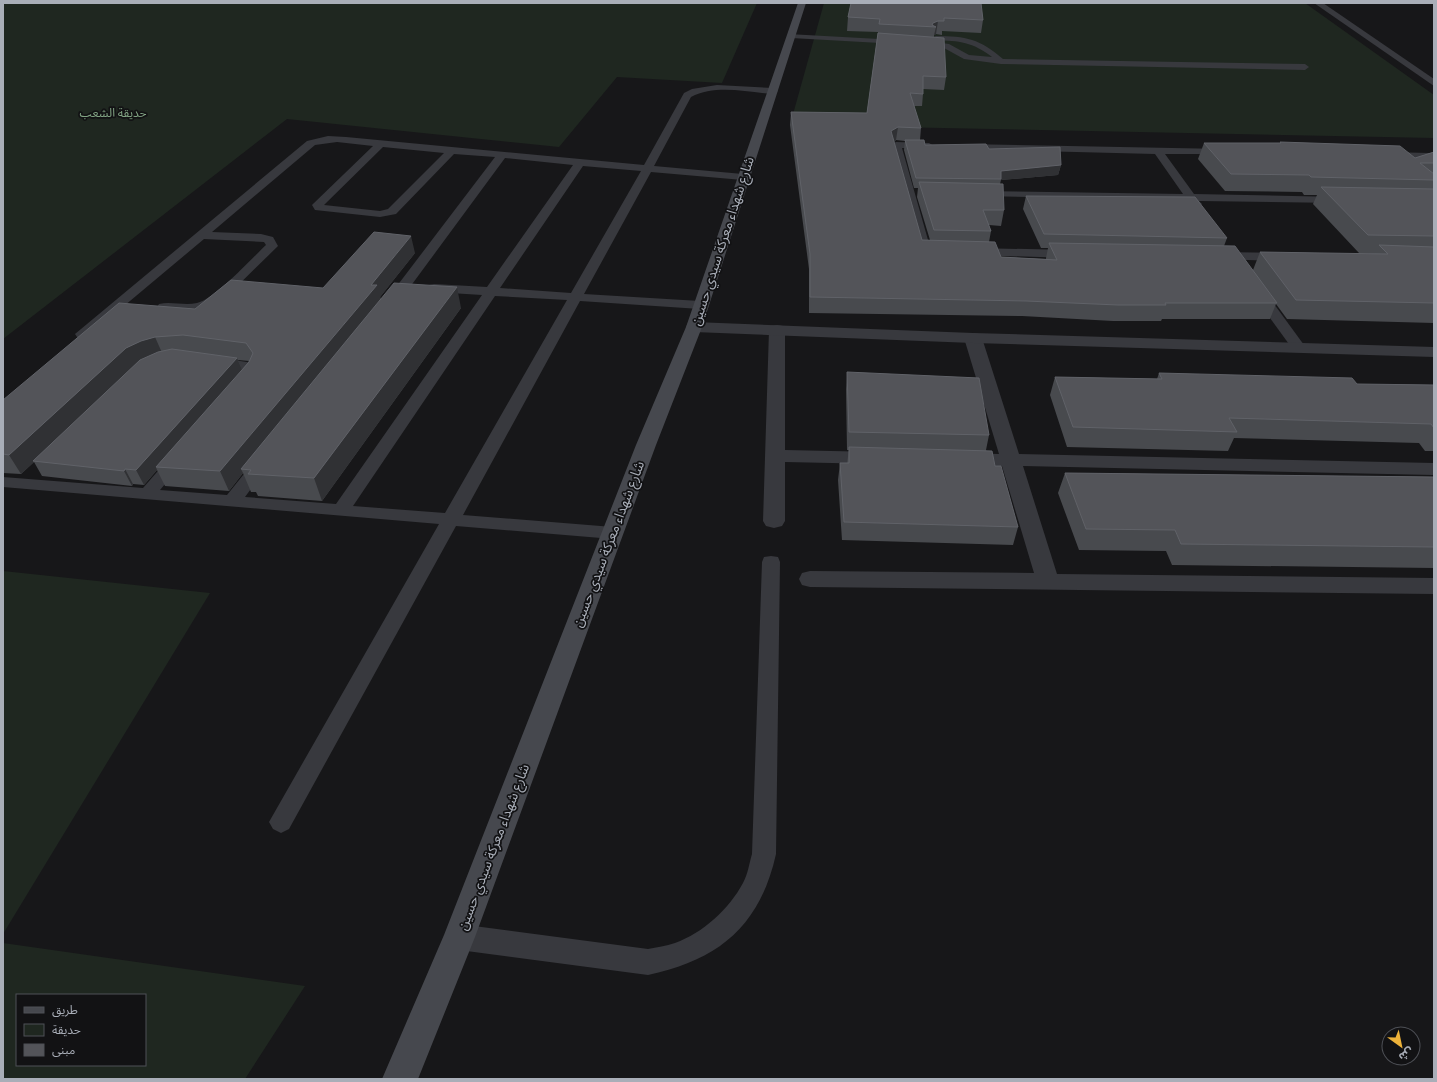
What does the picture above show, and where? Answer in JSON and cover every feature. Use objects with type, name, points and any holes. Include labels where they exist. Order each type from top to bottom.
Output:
[{"type":"main road","name":"شارع شهداء معركة سيدي حسين","points":[[400,1079],[459,937],[613,533],[694,327],[700,305],[802,3]]},
{"type":"street","points":[[694,327],[973,338],[1434,352]]},
{"type":"street","points":[[774,521],[777,330]]},
{"type":"street","points":[[973,338],[1048,582]]},
{"type":"street","points":[[775,456],[893,458]]},
{"type":"street","points":[[948,459],[1434,469]]},
{"type":"street","points":[[810,579],[1434,586]]},
{"type":"lane","points":[[1318,3],[1434,83]]},
{"type":"lane","points":[[858,40],[867,36],[879,35],[967,40],[982,45],[1001,61]]},
{"type":"lane","points":[[791,36],[941,45],[967,57],[1001,61],[1305,67]]},
{"type":"lane","points":[[281,822],[574,297],[648,168],[687,95],[691,92],[715,88],[773,91]]},
{"type":"lane","points":[[75,340],[311,143],[330,139],[743,177]]},
{"type":"lane","points":[[381,144],[318,205],[319,208],[380,214],[392,212],[452,150]]},
{"type":"lane","points":[[933,251],[925,251],[913,192],[896,146],[936,146]]},
{"type":"lane","points":[[952,146],[1238,152]]},
{"type":"lane","points":[[1158,151],[1203,215]]},
{"type":"lane","points":[[385,311],[502,155]]},
{"type":"lane","points":[[1374,155],[1430,156],[1434,159]]},
{"type":"lane","points":[[341,510],[580,162]]},
{"type":"lane","points":[[972,193],[1348,200]]},
{"type":"lane","points":[[149,306],[187,309],[208,304],[272,246],[269,240],[261,238],[201,234]]},
{"type":"lane","points":[[1224,245],[1241,269]]},
{"type":"lane","points":[[964,252],[1083,254]]},
{"type":"lane","points":[[1209,256],[1294,258]]},
{"type":"lane","points":[[1250,281],[1299,348]]},
{"type":"lane","points":[[405,286],[700,305]]},
{"type":"lane","points":[[117,304],[133,305]]},
{"type":"lane","points":[[199,360],[242,364],[251,368],[252,372],[250,376],[235,394]]},
{"type":"lane","points":[[147,494],[188,447]]},
{"type":"lane","points":[[232,501],[271,452]]},
{"type":"lane","points":[[23,484],[40,468]]},
{"type":"lane","points":[[3,482],[613,533]]},
{"type":"lane","points":[[459,937],[648,962],[677,955],[704,942],[727,924],[745,903],[758,880],[764,854],[771,562]]},
{"type":"green space","name":"حديقة الشعب","points":[[3,3],[757,3],[722,83],[617,77],[559,147],[287,119],[3,339]]},
{"type":"green space","points":[[824,3],[1305,3],[1434,95],[1434,138],[790,125]]},
{"type":"green space","points":[[3,571],[210,593],[3,934]]},
{"type":"green space","points":[[3,943],[305,986],[245,1079],[3,1079]]},
{"type":"building","points":[[851,3],[981,3],[983,20],[944,18],[944,21],[933,23],[932,25],[936,27],[879,24],[880,19],[848,17]]},
{"type":"building","points":[[878,33],[944,38],[946,77],[923,76],[923,94],[910,93],[921,128],[898,127],[891,131],[922,240],[995,242],[1001,257],[1057,260],[1049,243],[1235,246],[1277,303],[1165,303],[1166,305],[1118,305],[1026,301],[810,297],[810,254],[791,112],[867,113]]},
{"type":"building","points":[[905,140],[924,140],[925,145],[986,144],[989,149],[1060,147],[1061,165],[1001,171],[1001,179],[916,178]]},
{"type":"building","points":[[1280,142],[1400,146],[1415,158],[1434,152],[1434,163],[1420,163],[1434,174],[1434,180],[1311,177],[1309,175],[1231,174],[1204,143],[1281,143]]},
{"type":"building","points":[[919,182],[1003,184],[1004,210],[983,210],[991,231],[934,230]]},
{"type":"building","points":[[1321,187],[1434,189],[1434,236],[1368,235]]},
{"type":"building","points":[[1026,196],[1195,197],[1227,238],[1044,234]]},
{"type":"building","points":[[374,232],[411,236],[371,285],[377,285],[220,471],[156,467],[249,362],[253,353],[246,343],[183,335],[155,337],[141,341],[126,348],[9,455],[3,454],[3,400],[119,303],[195,309],[231,280],[323,288]]},
{"type":"building","points":[[1379,245],[1434,247],[1434,303],[1296,300],[1260,252],[1388,254]]},
{"type":"building","points":[[394,283],[457,287],[314,478],[248,474],[251,470],[241,469]]},
{"type":"building","points":[[172,349],[237,358],[136,470],[125,469],[124,471],[33,461],[140,360],[158,352]]},
{"type":"building","points":[[847,372],[979,378],[989,435],[849,432]]},
{"type":"building","points":[[1159,373],[1352,378],[1357,384],[1434,385],[1434,428],[1431,424],[1229,418],[1237,432],[1073,427],[1055,377],[1162,379]]},
{"type":"building","points":[[849,447],[992,451],[995,466],[1001,466],[1018,527],[844,522],[840,463],[849,463]]},
{"type":"building","points":[[1065,473],[1434,477],[1434,547],[1181,544],[1175,530],[1086,529]]}]
